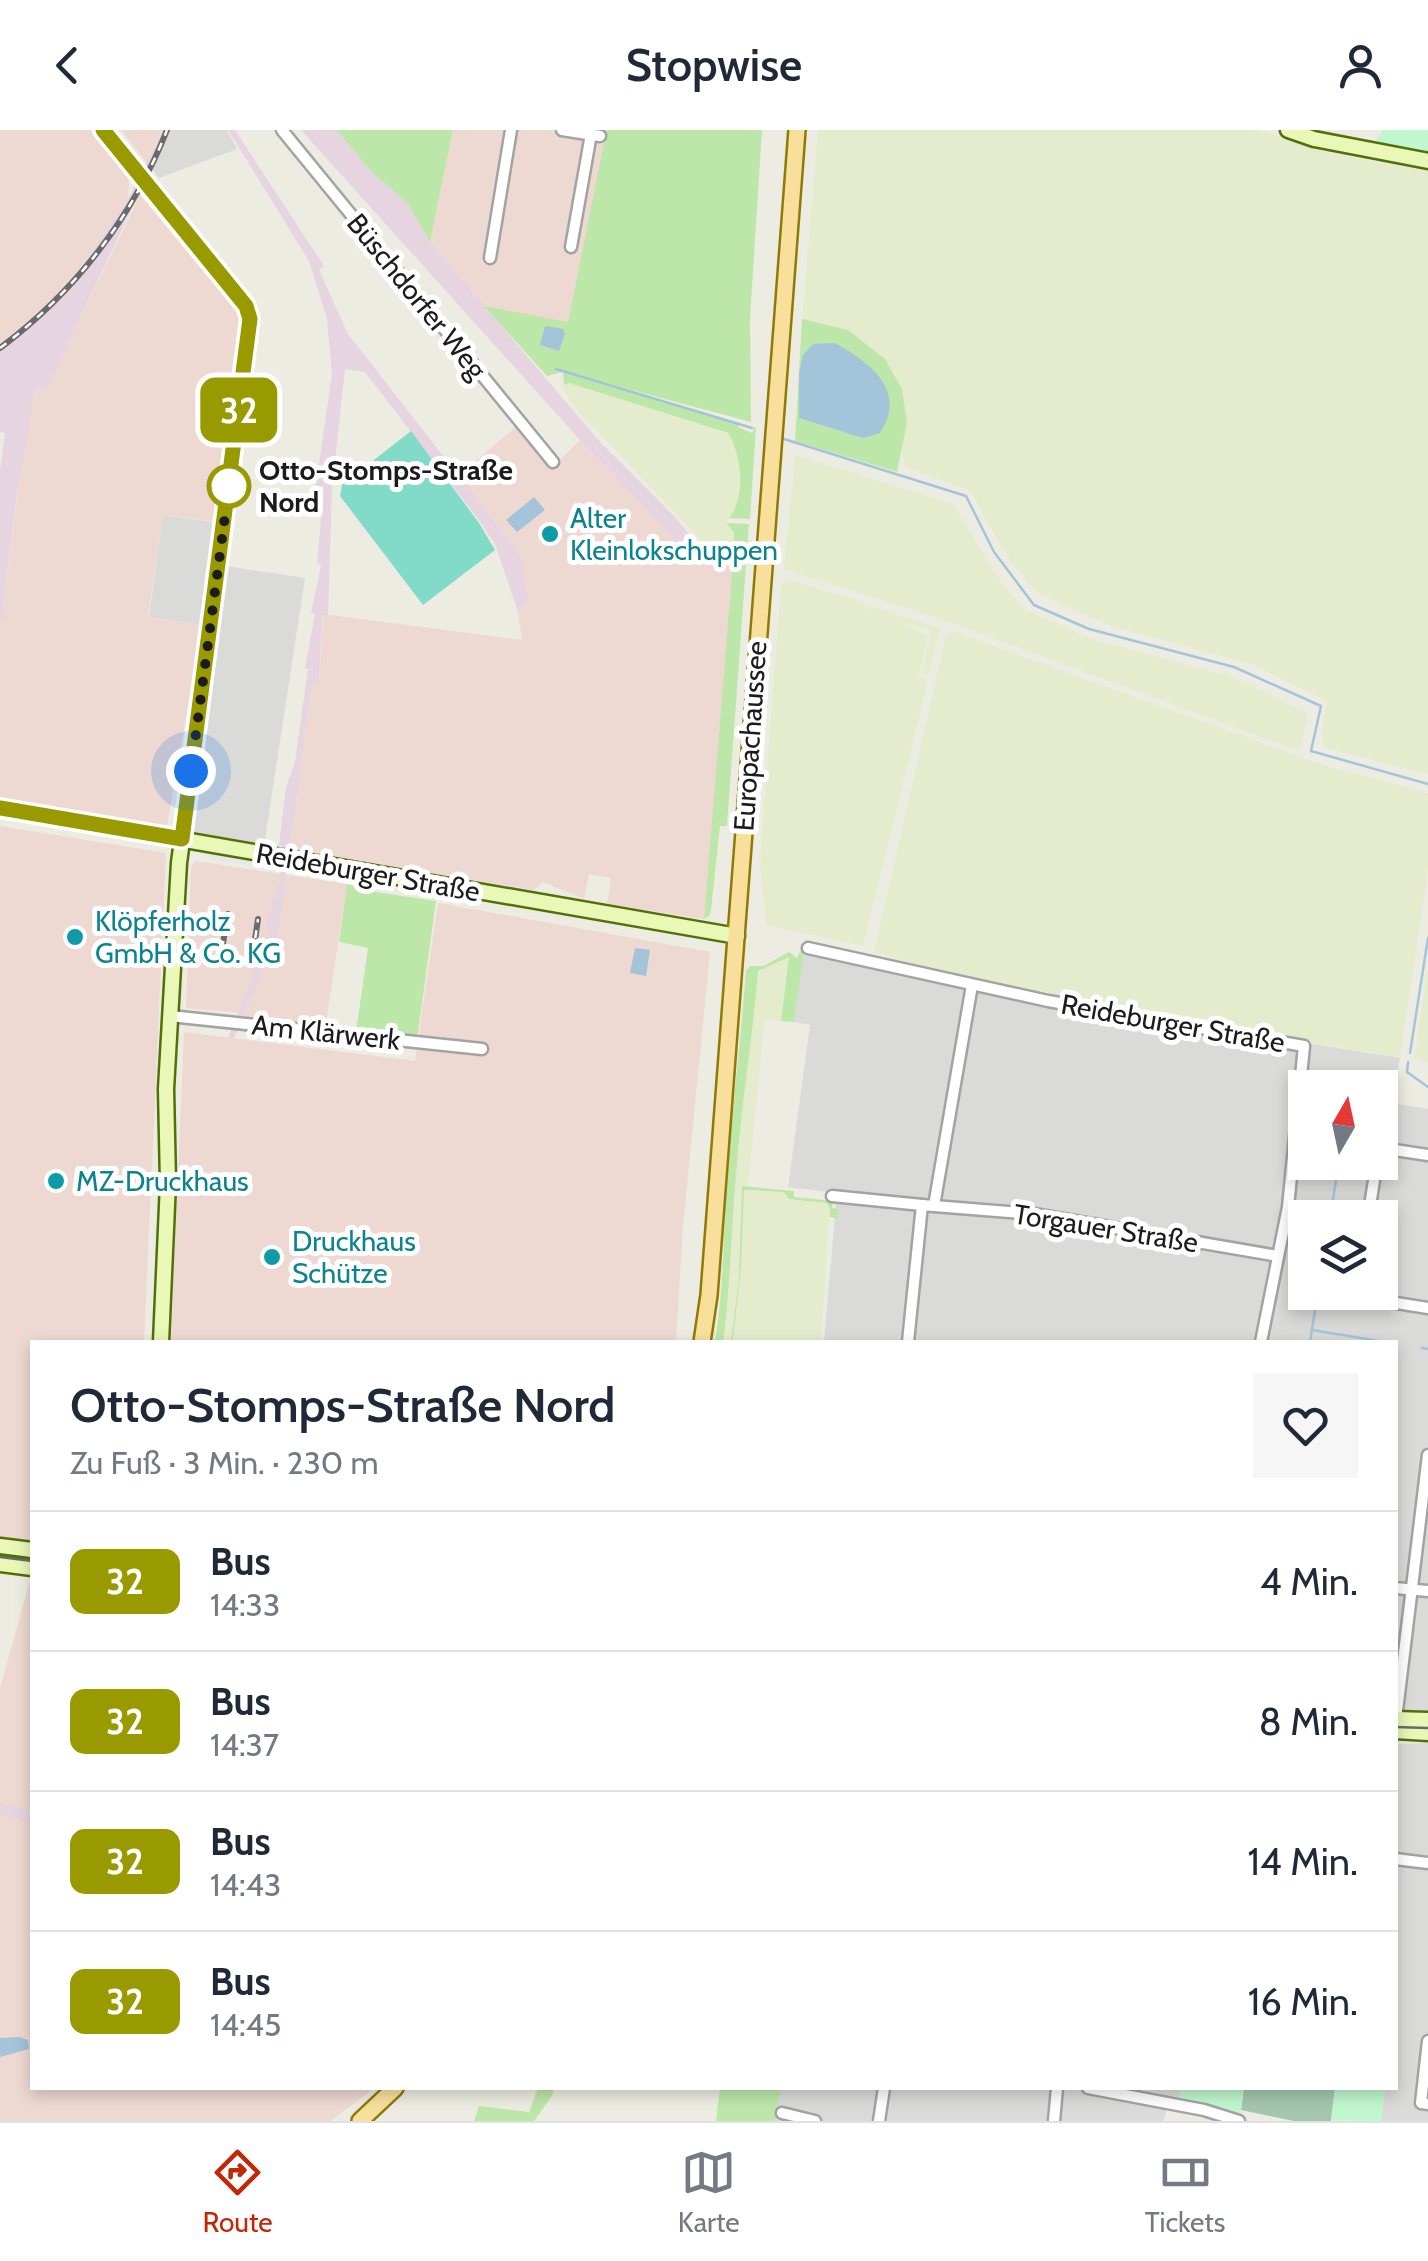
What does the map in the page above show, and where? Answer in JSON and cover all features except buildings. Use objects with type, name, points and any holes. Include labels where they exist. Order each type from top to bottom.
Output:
[{"type":"main road","name":"Europachaussee","points":[[702,1340],[709,1295],[798,130]]},
{"type":"main road","points":[[360,2121],[392,2090]]},
{"type":"street","points":[[103,130],[246,306],[250,319],[182,839],[166,1089],[168,1183],[161,1340]]},
{"type":"street","name":"Büschdorfer Weg","points":[[282,130],[553,462]]},
{"type":"street","points":[[490,258],[511,130]]},
{"type":"street","points":[[562,130],[596,135],[571,247]]},
{"type":"street","points":[[1288,130],[1428,162]]},
{"type":"street","name":"Reideburger Straße","points":[[0,808],[737,936]]},
{"type":"street","name":"Reideburger Straße","points":[[808,948],[972,985],[1304,1046],[1288,1206],[1278,1256]]},
{"type":"street","points":[[908,1340],[928,1206],[972,985]]},
{"type":"street","name":"Am Klärwerk","points":[[170,1016],[482,1049]]},
{"type":"street","points":[[1398,1150],[1428,1155]]},
{"type":"street","name":"Torgauer Straße","points":[[832,1196],[1034,1214],[1278,1256]]},
{"type":"street","points":[[1261,1340],[1278,1256]]},
{"type":"street","points":[[1398,1301],[1428,1308]]},
{"type":"street","points":[[1398,1693],[1428,1455]]},
{"type":"street","points":[[0,1546],[30,1550]]},
{"type":"street","points":[[0,1564],[30,1568]]},
{"type":"street","points":[[1398,1588],[1428,1591]]},
{"type":"street","points":[[1398,1719],[1428,1720]]},
{"type":"street","points":[[1398,1732],[1428,1732]]},
{"type":"street","points":[[1398,1859],[1428,1862]]},
{"type":"street","points":[[1428,2040],[1421,2103],[1428,2104]]},
{"type":"street","points":[[879,2121],[884,2090]]},
{"type":"street","points":[[1054,2121],[1057,2090]]},
{"type":"street","points":[[1099,2090],[1204,2110],[1239,2121]]},
{"type":"street","points":[[782,2113],[815,2121]]},
{"type":"shaded area","points":[[0,130],[90,130],[129,180],[128,199],[74,276],[44,310],[0,344]]},
{"type":"shaded area","points":[[121,130],[162,130],[147,163]]},
{"type":"shaded area","points":[[163,130],[170,130],[162,152],[47,389],[39,388],[34,395],[17,494],[4,595],[5,619],[0,619],[0,470],[5,433],[0,432],[0,344],[44,310],[74,277],[128,199]]},
{"type":"shaded area","points":[[170,130],[227,130],[237,149],[159,178],[153,170]]},
{"type":"shaded area","points":[[228,130],[235,130],[324,266],[319,270],[348,334],[521,556],[529,600],[518,612],[495,544],[478,519],[365,372],[345,369],[332,487],[328,615],[322,615],[319,684],[312,684],[278,935],[234,1038],[228,1038],[271,930],[265,927],[279,883],[286,787],[295,762],[315,614],[311,613],[321,565],[317,563],[324,487],[316,485],[332,374],[327,319],[309,261]]},
{"type":"shaded area","points":[[301,130],[336,130],[372,172],[408,204],[430,242],[600,442],[673,515],[696,542],[695,552],[683,549],[580,440]]},
{"type":"shaded area","points":[[453,130],[555,130],[605,137],[568,323],[484,306],[430,242]]},
{"type":"shaded area","points":[[140,195],[239,315],[214,521],[163,515],[148,617],[202,625],[167,826],[0,800],[0,619],[5,618],[4,595],[28,416],[39,388],[47,388]]},
{"type":"shaded area","points":[[545,326],[563,329],[559,351],[540,345]]},
{"type":"shaded area","points":[[835,343],[872,368],[887,391],[888,418],[880,433],[863,438],[799,418],[803,355],[813,344]]},
{"type":"shaded area","points":[[518,425],[551,469],[580,440],[683,549],[734,561],[704,919],[607,904],[611,878],[589,874],[584,899],[543,882],[534,890],[289,851],[312,684],[319,684],[323,614],[522,640],[518,612],[529,600],[521,556],[458,476]]},
{"type":"shaded area","points":[[411,431],[495,550],[423,605],[340,496],[342,485]]},
{"type":"shaded area","points":[[534,497],[545,510],[517,532],[506,520]]},
{"type":"shaded area","points":[[163,515],[214,522],[202,625],[149,617]]},
{"type":"shaded area","points":[[225,566],[305,578],[264,846],[192,835]]},
{"type":"shaded area","points":[[0,826],[166,853],[144,1340],[30,1340],[30,1542],[0,1538]]},
{"type":"shaded area","points":[[210,851],[454,891],[453,898],[209,859]]},
{"type":"shaded area","points":[[195,861],[347,884],[325,1029],[244,1021],[241,1013],[186,1008],[191,867]]},
{"type":"shaded area","points":[[438,903],[710,952],[683,1226],[676,1340],[171,1340],[184,1032],[415,1061]]},
{"type":"shaded area","points":[[635,948],[650,950],[646,976],[630,973]]},
{"type":"shaded area","points":[[802,954],[960,988],[1400,1058],[1398,1070],[1288,1070],[1288,1180],[1398,1180],[1398,1104],[1428,1109],[1428,1714],[1398,1711],[1398,1340],[824,1340],[837,1193],[788,1187],[810,1025],[794,1022]]},
{"type":"shaded area","points":[[30,1581],[30,2090],[372,2090],[330,2121],[0,2121],[0,1688]]},
{"type":"shaded area","points":[[1428,1743],[1428,2121],[1381,2121],[1385,2090],[1398,2090],[1398,1744]]},
{"type":"shaded area","points":[[0,1803],[30,1810],[30,1823],[0,1814]]},
{"type":"shaded area","points":[[0,2038],[28,2040],[29,2049],[0,2057]]},
{"type":"shaded area","points":[[781,2090],[1181,2090],[1179,2100],[1168,2107],[1163,2121],[776,2121]]},
{"type":"green space","points":[[336,130],[453,130],[430,242],[408,204],[372,172]]},
{"type":"green space","points":[[567,130],[762,130],[750,319],[751,422],[564,372],[739,423],[738,427],[752,433],[756,428],[750,519],[729,518],[738,499],[740,476],[728,433],[569,383],[564,385],[563,372],[547,376],[484,306],[568,322],[605,137]]},
{"type":"green space","points":[[818,130],[1259,130],[1325,152],[1428,171],[1428,774],[1326,748],[1321,736],[1327,701],[1251,664],[1108,625],[1038,594],[1010,561],[970,491],[906,467],[901,451],[802,319]]},
{"type":"green space","points":[[1383,130],[1428,130],[1428,154],[1374,143]]},
{"type":"green space","points":[[802,319],[848,330],[885,359],[902,389],[907,423],[897,472],[795,441]]},
{"type":"green space","points":[[569,383],[729,434],[740,468],[737,504],[727,522],[734,533],[733,547],[704,543],[578,411],[563,389]]},
{"type":"green space","points":[[795,455],[953,504],[997,576],[1023,609],[1100,642],[1231,676],[1306,712],[1301,748],[1297,750],[943,620],[784,569]]},
{"type":"green space","points":[[727,523],[749,524],[727,826],[720,826],[711,910],[704,919],[733,562],[696,551],[704,543],[733,547],[734,533]]},
{"type":"green space","points":[[786,579],[863,602],[865,612],[868,605],[940,628],[928,676],[922,675],[931,631],[898,622],[928,635],[919,675],[928,682],[863,946],[766,925],[760,861],[781,584]]},
{"type":"green space","points":[[952,631],[1320,764],[1428,793],[1428,870],[1400,1058],[1003,990],[874,952],[946,635]]},
{"type":"green space","points":[[347,884],[436,901],[417,1040],[356,1032],[368,948],[339,942]]},
{"type":"green space","points":[[804,950],[794,1022],[781,1021],[789,957],[758,971],[739,1140],[726,1320],[723,1340],[715,1340],[746,970],[789,952],[797,958]]},
{"type":"green space","points":[[789,957],[781,1021],[765,1019],[748,1187],[742,1186],[743,1191],[784,1192],[789,1199],[823,1202],[830,1207],[821,1340],[723,1340],[742,1099],[758,971]]},
{"type":"green space","points":[[1428,966],[1428,1063],[1414,1059]]},
{"type":"green space","points":[[742,1186],[794,1191],[794,1197],[833,1201],[832,1208],[838,1209],[837,1219],[830,1217],[826,1203],[789,1199],[784,1192],[744,1190],[741,1268],[731,1340],[739,1278]]},
{"type":"green space","points":[[537,2090],[554,2090],[534,2121],[474,2121],[479,2106],[529,2112]]},
{"type":"green space","points":[[720,2090],[781,2090],[776,2121],[716,2121]]},
{"type":"green space","points":[[1181,2090],[1244,2090],[1240,2117],[1179,2100]]},
{"type":"green space","points":[[1244,2090],[1335,2090],[1331,2121],[1294,2121],[1241,2110]]},
{"type":"green space","points":[[1335,2090],[1385,2090],[1381,2121],[1331,2120]]},
{"type":"waterway","points":[[556,369],[752,428]]},
{"type":"waterway","points":[[784,439],[966,496],[994,552],[1034,605],[1089,629],[1234,667],[1321,706],[1311,751],[1428,784]]},
{"type":"waterway","points":[[1410,1053],[1428,938]]},
{"type":"waterway","points":[[1408,1062],[1407,1072],[1428,1087]]},
{"type":"waterway","points":[[1333,1200],[1336,1180]]},
{"type":"waterway","points":[[1310,1340],[1315,1310]]},
{"type":"waterway","points":[[1312,1330],[1373,1340]]},
{"type":"waterway","points":[[1422,1348],[1428,1349]]},
{"type":"tram line","points":[[0,1557],[30,1561]]},
{"type":"tram line","points":[[1398,1727],[1428,1728]]},
{"type":"railway","points":[[0,348],[53,303],[99,251],[137,193],[167,130]]},
{"type":"railway","points":[[222,949],[228,914]]},
{"type":"railway","points":[[253,954],[258,919]]},
{"type":"bus line","name":"32","points":[[0,808],[182,839],[250,319],[246,306],[103,130]]},
{"type":"place","name":"Otto-Stomps-Straße Nord","points":[[229,486]]},
{"type":"place","name":"Alter Kleinlokschuppen","points":[[550,534]]},
{"type":"place","name":"Klöpferholz GmbH & Co. KG","points":[[75,937]]},
{"type":"place","name":"MZ-Druckhaus","points":[[56,1181]]},
{"type":"place","name":"Druckhaus Schütze","points":[[272,1257]]},
{"type":"route","points":[[191,771],[229,486]]}]
